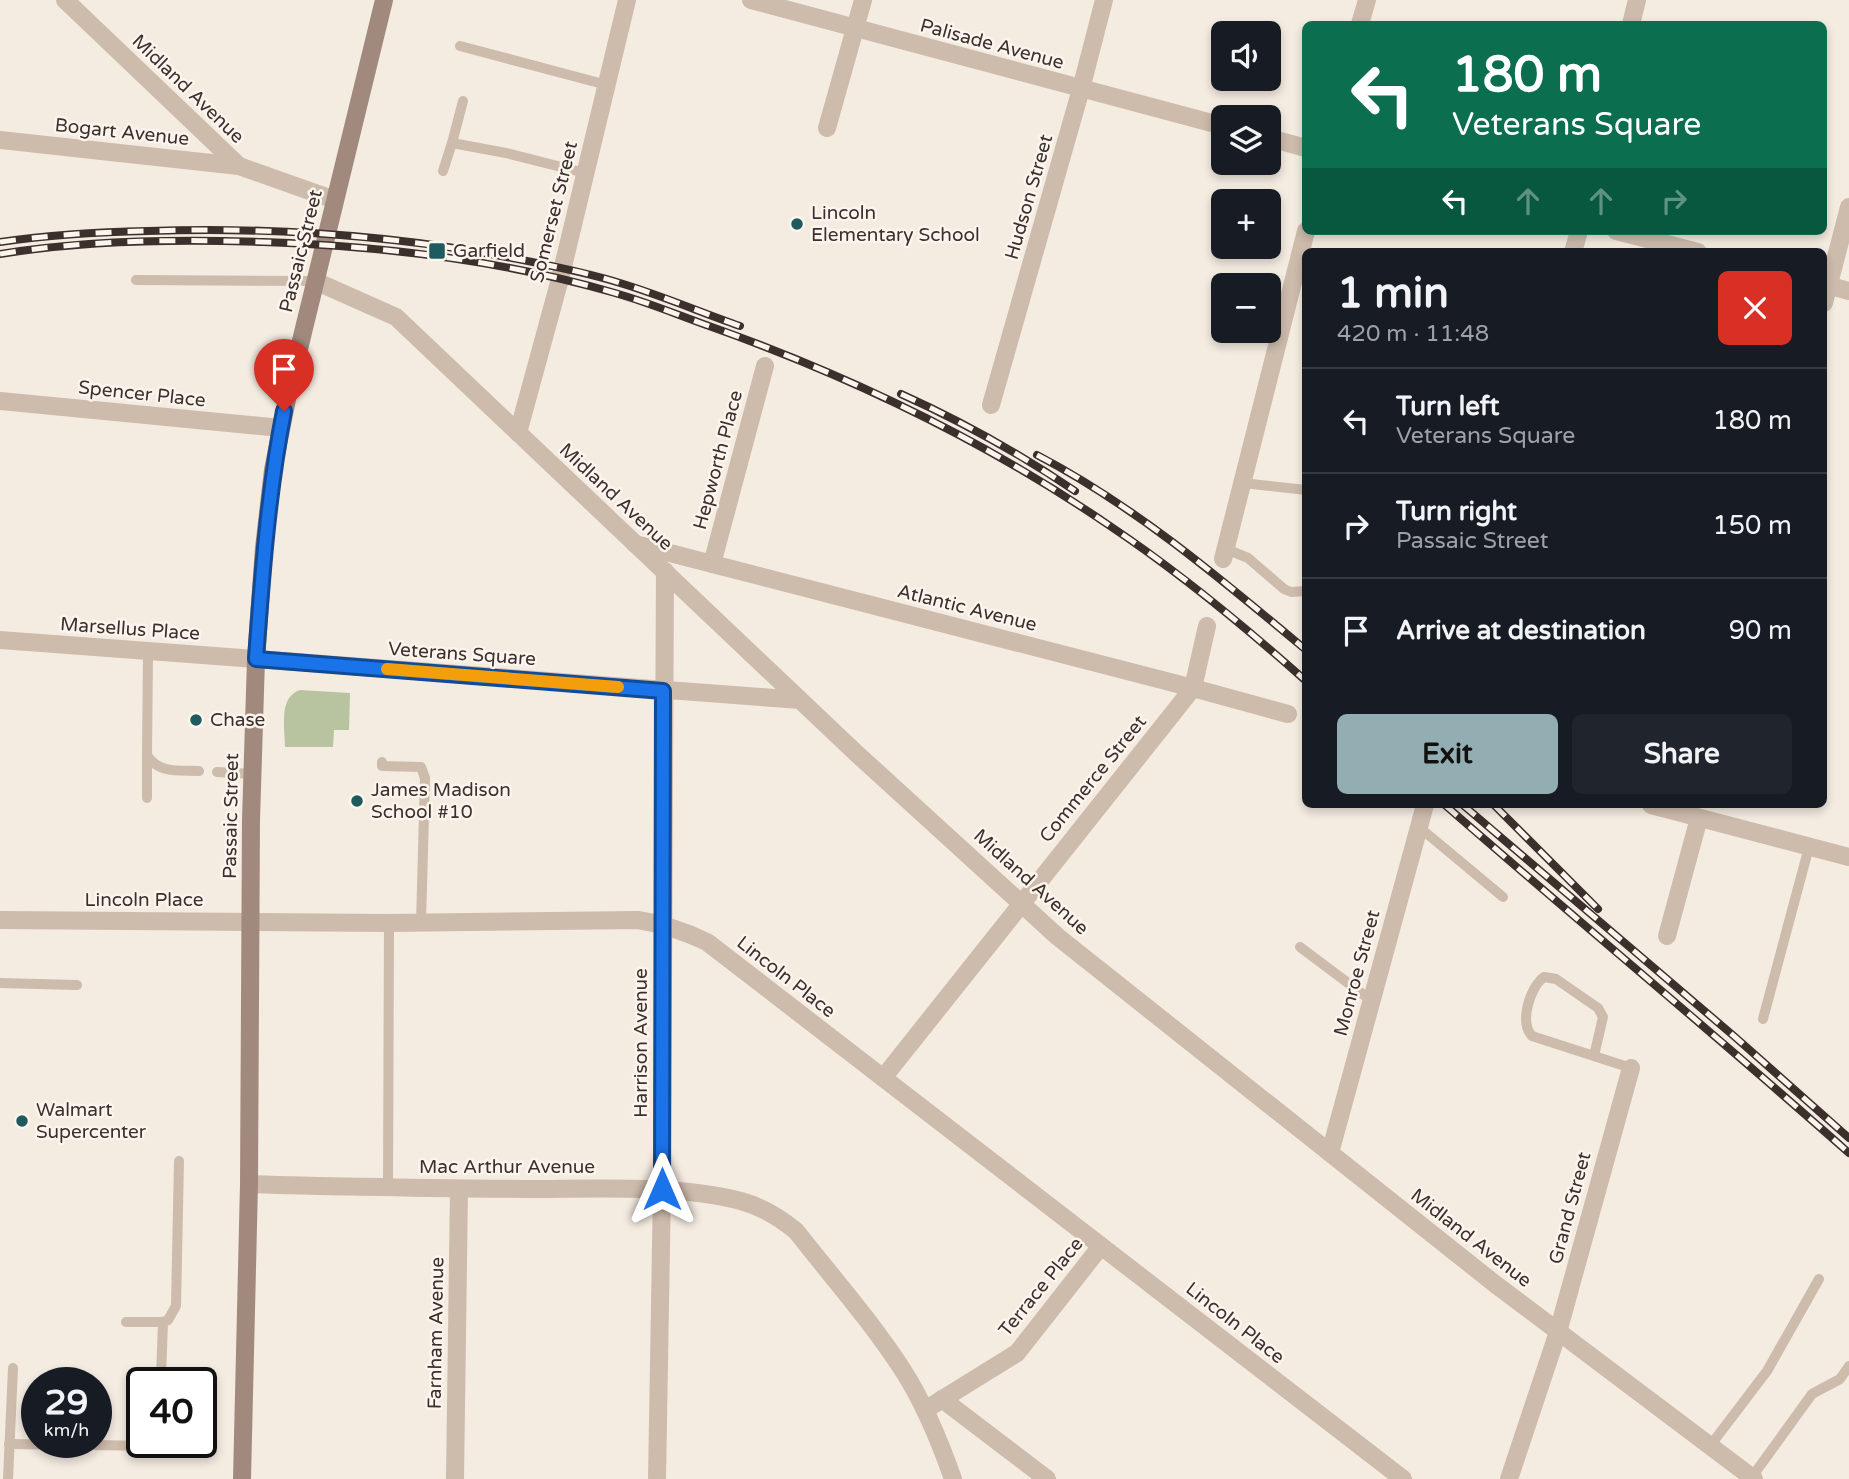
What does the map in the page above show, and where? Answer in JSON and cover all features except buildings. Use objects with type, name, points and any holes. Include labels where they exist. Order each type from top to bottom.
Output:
[{"type":"main road","name":"Passaic Street","points":[[242,1479],[249,1184],[253,774],[256,659],[264,548],[281,428],[384,0]]},
{"type":"street","name":"Midland Avenue","points":[[65,0],[239,166],[335,200]]},
{"type":"street","name":"Somerset Street","points":[[518,433],[560,279],[627,0]]},
{"type":"street","name":"Palisade Avenue","points":[[751,0],[1211,123]]},
{"type":"street","points":[[827,128],[863,0]]},
{"type":"street","name":"Hudson Street","points":[[991,405],[1082,89],[1104,0]]},
{"type":"street","points":[[1361,21],[1367,0]]},
{"type":"street","points":[[1632,21],[1637,0]]},
{"type":"street","name":"Bogart Avenue","points":[[0,140],[239,166]]},
{"type":"street","points":[[1281,141],[1302,147]]},
{"type":"street","points":[[1827,282],[1849,207]]},
{"type":"street","points":[[1225,554],[1305,235]]},
{"type":"street","points":[[1632,235],[1682,248]]},
{"type":"street","name":"Midland Avenue","points":[[316,281],[396,317],[800,700],[1058,937],[1558,1332],[1753,1478]]},
{"type":"street","points":[[1827,285],[1849,291]]},
{"type":"street","name":"Hepworth Place","points":[[712,564],[765,366]]},
{"type":"street","name":"Spencer Place","points":[[0,401],[281,428]]},
{"type":"street","name":"Atlantic Avenue","points":[[635,544],[1288,714]]},
{"type":"street","points":[[663,691],[664,571]]},
{"type":"street","name":"Commerce Street","points":[[883,1078],[1193,688],[1207,626]]},
{"type":"street","name":"Marsellus Place","points":[[0,640],[256,659]]},
{"type":"street","name":"Veterans Square","points":[[256,659],[800,700]]},
{"type":"street","name":"Harrison Avenue","points":[[657,1479],[662,1189],[663,691]]},
{"type":"street","name":"Monroe Street","points":[[1330,1153],[1424,808]]},
{"type":"street","points":[[1668,808],[1849,857]]},
{"type":"street","points":[[1667,936],[1690,812]]},
{"type":"street","name":"Lincoln Place","points":[[0,920],[389,923],[638,920],[684,930],[707,942],[1403,1479]]},
{"type":"street","name":"Grand Street","points":[[1508,1479],[1558,1332],[1630,1068]]},
{"type":"street","name":"Mac Arthur Avenue","points":[[249,1184],[459,1189],[662,1189],[738,1200],[760,1207],[796,1231],[879,1337],[925,1410],[953,1479]]},
{"type":"street","name":"Farnham Avenue","points":[[456,1479],[459,1189]]},
{"type":"street","name":"Terrace Place","points":[[925,1410],[1017,1353],[1101,1246]]},
{"type":"street","points":[[942,1399],[1046,1479]]},
{"type":"lane","points":[[460,46],[607,85]]},
{"type":"lane","points":[[443,171],[463,102]]},
{"type":"lane","points":[[452,143],[506,153],[585,173]]},
{"type":"lane","points":[[136,280],[316,281]]},
{"type":"lane","points":[[1243,483],[1302,490]]},
{"type":"lane","points":[[1225,554],[1248,558],[1284,589],[1302,592]]},
{"type":"lane","points":[[147,798],[148,652]]},
{"type":"lane","points":[[147,755],[156,766],[166,770],[199,771]]},
{"type":"lane","points":[[382,762],[382,766],[421,767],[425,778],[421,923]]},
{"type":"lane","points":[[217,772],[253,774]]},
{"type":"lane","points":[[1419,827],[1503,897]]},
{"type":"lane","points":[[1763,1020],[1809,847]]},
{"type":"lane","points":[[388,1188],[389,923]]},
{"type":"lane","points":[[1300,947],[1372,1001]]},
{"type":"lane","points":[[1594,1056],[1603,1017],[1598,1008],[1556,979],[1544,977],[1536,983],[1525,1020],[1528,1033],[1532,1036],[1630,1068]]},
{"type":"lane","points":[[0,983],[77,985]]},
{"type":"lane","points":[[126,1322],[163,1322],[174,1312],[176,1306],[179,1161]]},
{"type":"lane","points":[[1710,1446],[1767,1371],[1818,1279]]},
{"type":"lane","points":[[161,1367],[163,1322]]},
{"type":"lane","points":[[1753,1478],[1812,1394],[1840,1379],[1849,1366]]},
{"type":"lane","points":[[8,1479],[13,1368]]},
{"type":"lane","points":[[9,1444],[126,1446]]},
{"type":"green space","points":[[300,690],[350,693],[349,730],[334,730],[333,747],[285,747],[286,706],[288,699]]},
{"type":"railway","points":[[0,242],[93,233],[194,230],[376,238],[467,250],[580,272],[635,288],[740,326]]},
{"type":"railway","points":[[0,254],[98,243],[164,241],[263,242],[352,247],[485,263],[572,281],[639,300],[814,366],[916,413],[1015,466],[1110,526],[1186,580],[1302,678]]},
{"type":"railway","points":[[901,394],[990,439],[1075,491]]},
{"type":"railway","points":[[1037,455],[1143,520],[1302,647]]},
{"type":"railway","points":[[1449,808],[1849,1153]]},
{"type":"railway","points":[[1467,808],[1849,1138]]},
{"type":"railway","points":[[1497,808],[1598,909]]},
{"type":"slow traffic","points":[[387,669],[618,687]]},
{"type":"place","name":"Lincoln Elementary School","points":[[797,224]]},
{"type":"place","name":"Garfield","points":[[437,251]]},
{"type":"place","name":"Chase","points":[[196,720]]},
{"type":"place","name":"James Madison School #10","points":[[357,801]]},
{"type":"place","name":"Walmart Supercenter","points":[[22,1121]]},
{"type":"route","points":[[284,411],[264,548],[256,659],[663,691],[662,1189]]}]
